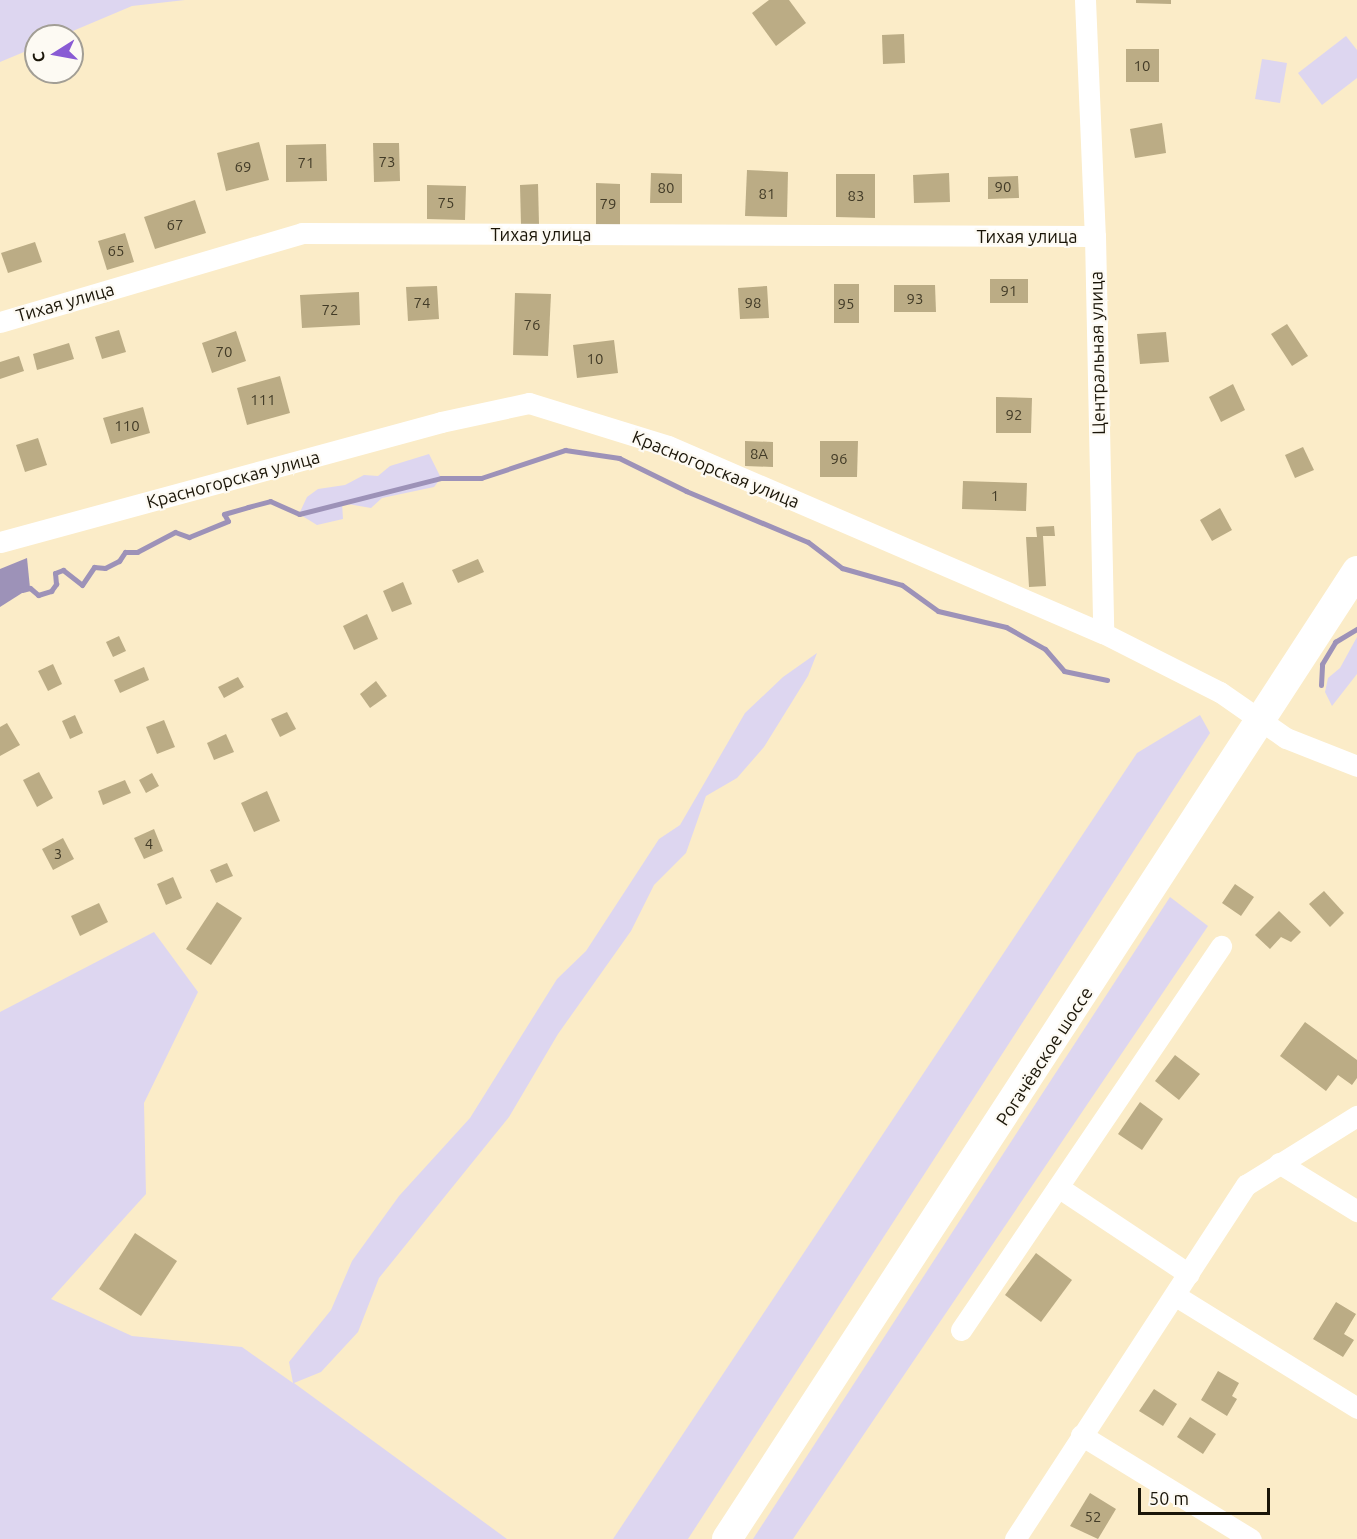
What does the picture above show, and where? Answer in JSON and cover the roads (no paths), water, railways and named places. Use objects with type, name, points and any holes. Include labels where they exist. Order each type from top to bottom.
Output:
[{"type":"main road","name":"Рогачёвское шоссе","points":[[728,1539],[1357,571]]},
{"type":"street","name":"Центральная улица","points":[[1084,0],[1095,236],[1103,633]]},
{"type":"street","name":"Тихая улица","points":[[0,322],[302,233],[1095,236]]},
{"type":"street","name":"Красногорская улица","points":[[0,542],[441,422],[529,403],[668,446],[1103,633],[1220,692],[1286,738],[1357,766]]},
{"type":"street","points":[[961,1330],[1221,946]]},
{"type":"street","points":[[1014,1539],[1081,1435],[1176,1296],[1246,1185],[1357,1116]]},
{"type":"street","points":[[1280,1163],[1357,1211]]},
{"type":"street","points":[[1058,1187],[1189,1274]]},
{"type":"street","points":[[1176,1296],[1357,1408]]},
{"type":"street","points":[[1081,1435],[1251,1539]]},
{"type":"waterway","points":[[22,590],[30,588],[38,595],[51,591],[56,584],[55,573],[63,570],[82,585],[94,567],[105,568],[119,561],[125,552],[137,552],[175,532],[189,537],[228,521],[224,514],[270,501],[299,514],[441,478],[481,478],[565,450],[619,458],[686,491],[808,542],[842,568],[902,585],[938,611],[1006,627],[1045,649],[1064,671],[1107,680]]},
{"type":"waterway","points":[[1321,685],[1322,664],[1335,642],[1357,629]]}]
